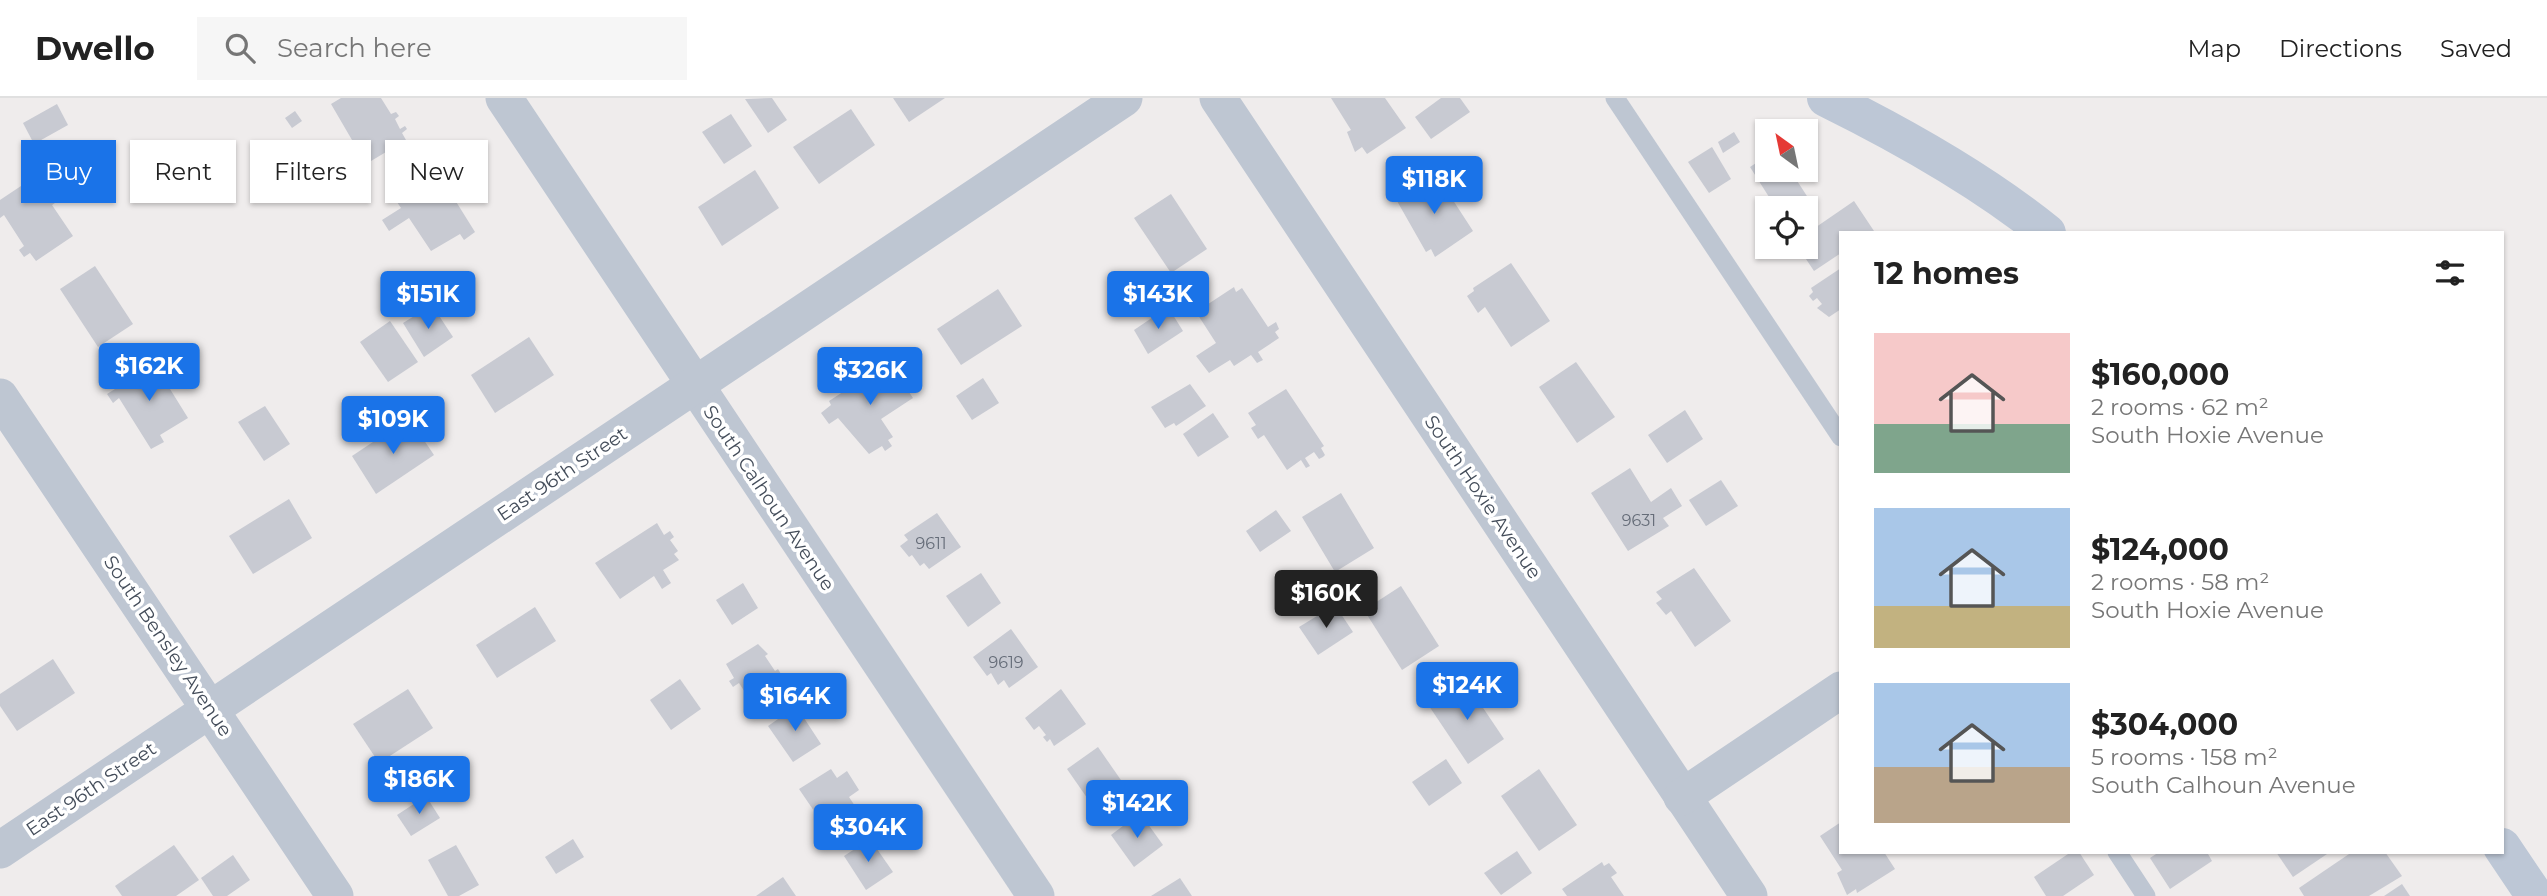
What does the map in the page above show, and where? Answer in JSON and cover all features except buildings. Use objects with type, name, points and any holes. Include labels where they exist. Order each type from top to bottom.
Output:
[{"type":"main road","points":[[1826,98],[1879,124],[1964,174],[2044,231]]},
{"type":"main road","points":[[2504,850],[2535,896]]},
{"type":"street","name":"South Calhoun Avenue","points":[[504,98],[694,387],[1037,896]]},
{"type":"street","name":"East 96th Street","points":[[0,850],[1124,98]]},
{"type":"street","name":"South Hoxie Avenue","points":[[1218,98],[1749,896]]},
{"type":"street","name":"South Bensley Avenue","points":[[0,397],[335,896]]},
{"type":"street","points":[[1682,797],[1839,691]]},
{"type":"lane","points":[[1615,98],[1839,434]]},
{"type":"lane","points":[[2118,854],[2146,896]]}]
